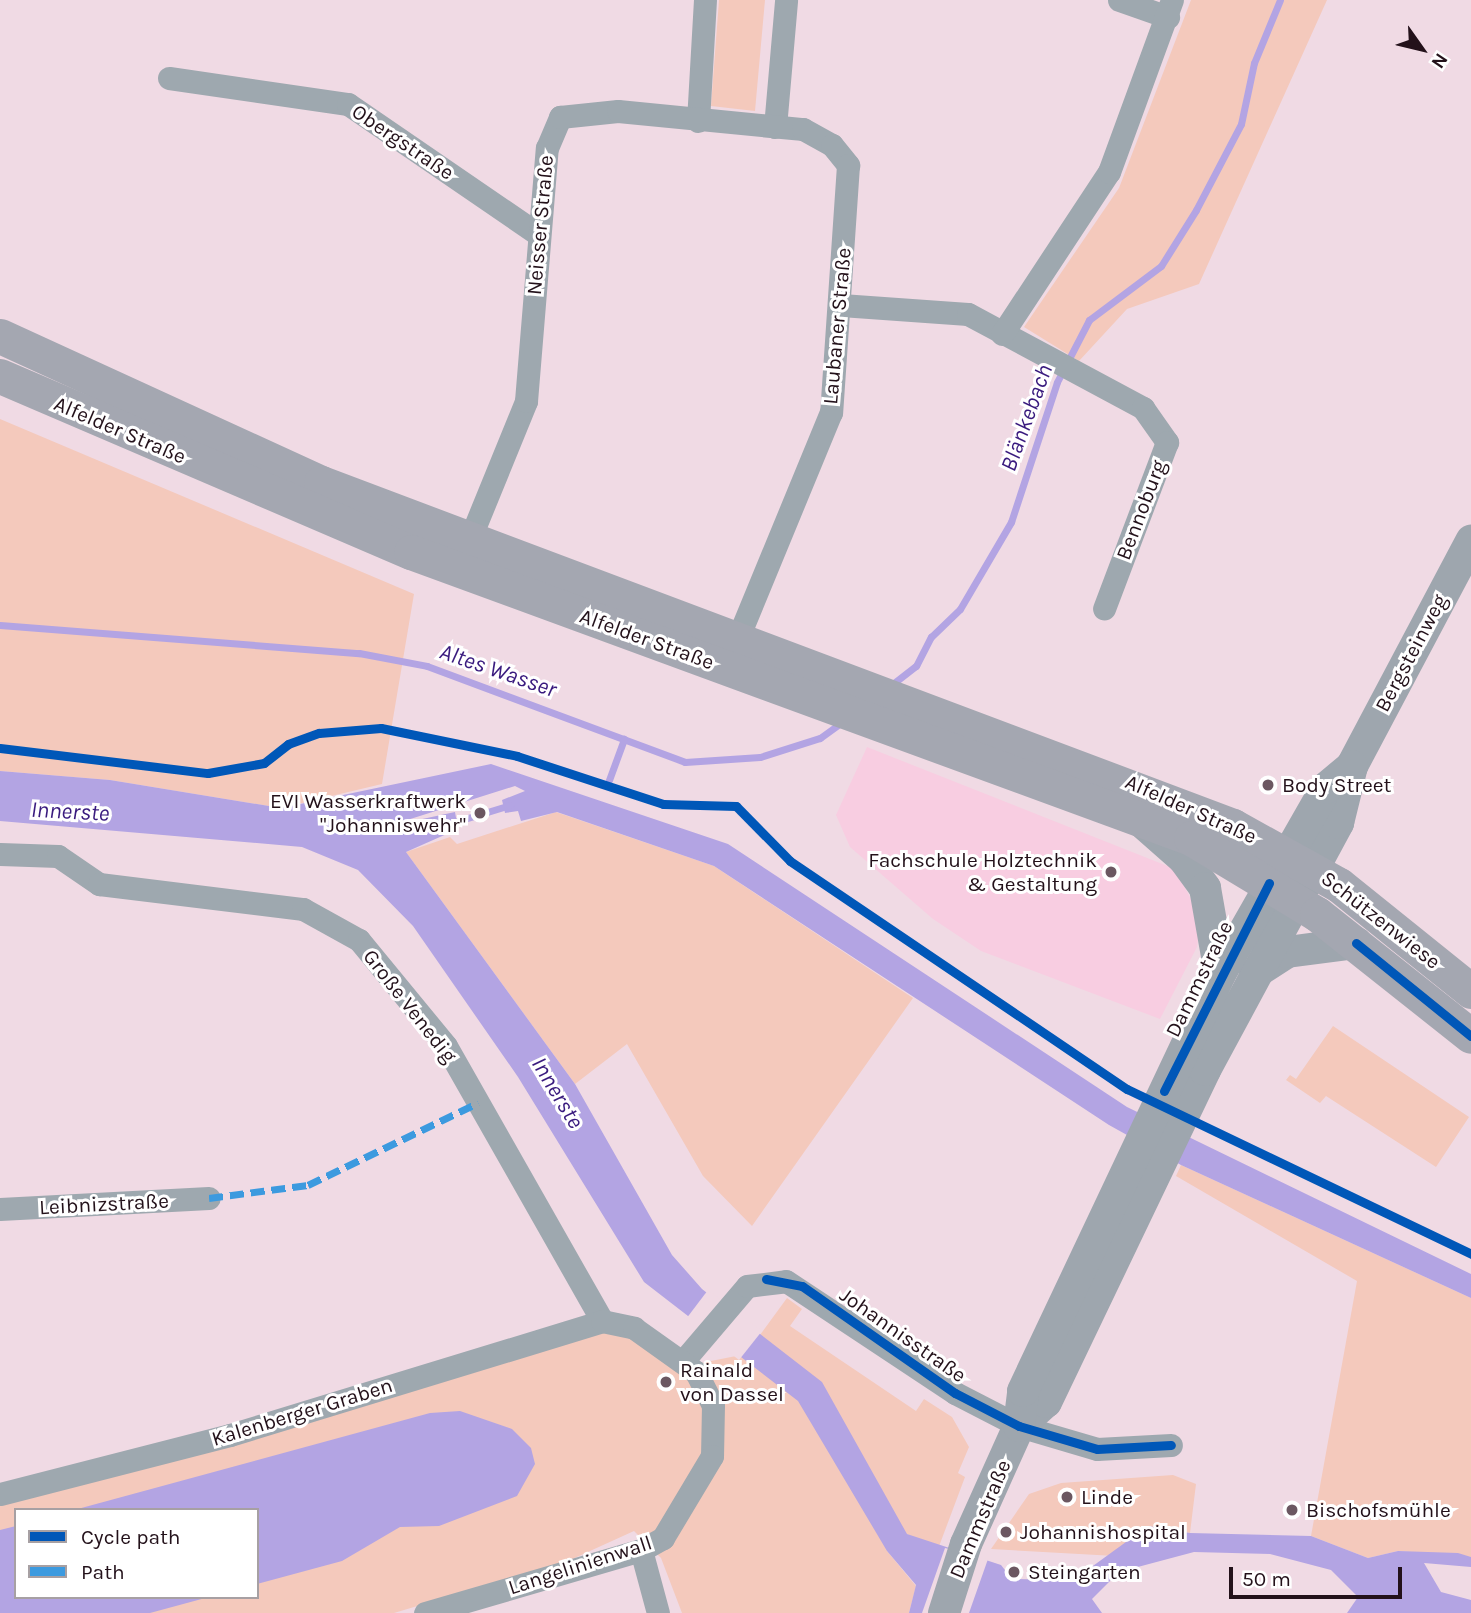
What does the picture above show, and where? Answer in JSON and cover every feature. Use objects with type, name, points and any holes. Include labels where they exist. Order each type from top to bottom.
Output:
[{"type":"main road","points":[[0,308],[74,370]]},
{"type":"main road","name":"Alfelder Straße","points":[[0,336],[321,483],[737,640],[869,704],[1135,817],[1291,876]]},
{"type":"main road","name":"Alfelder Straße","points":[[0,376],[411,552],[869,704],[1137,784],[1291,876]]},
{"type":"main road","name":"Schützenwiese","points":[[1291,876],[1356,943],[1471,1036]]},
{"type":"main road","name":"Schützenwiese","points":[[1291,876],[1471,991]]},
{"type":"street","points":[[698,121],[705,0]]},
{"type":"street","points":[[775,127],[786,0]]},
{"type":"street","points":[[1002,334],[1109,172],[1170,8],[1119,0]]},
{"type":"street","name":"Obergstraße","points":[[169,79],[348,104],[538,234]]},
{"type":"street","name":"Neisser Straße","points":[[469,541],[526,401],[547,148],[560,117],[618,111],[775,127]]},
{"type":"street","name":"Laubaner Straße","points":[[737,640],[831,412],[841,305],[848,165],[832,145],[803,129],[775,127]]},
{"type":"street","name":"Bennoburg","points":[[841,305],[968,314],[1076,376],[1143,408],[1167,442],[1104,609]]},
{"type":"street","name":"Bergsteinweg","points":[[1291,876],[1326,788],[1352,766],[1471,541]]},
{"type":"street","points":[[1135,817],[1184,859],[1205,888],[1220,974]]},
{"type":"street","name":"Große Venedig","points":[[0,854],[58,856],[99,884],[303,909],[359,940],[446,1046],[602,1321]]},
{"type":"street","points":[[1177,1097],[1254,974],[1291,876]]},
{"type":"street","name":"Dammstraße","points":[[943,1613],[963,1551],[1020,1426],[1023,1391],[1146,1162],[1177,1097],[1220,974],[1291,876]]},
{"type":"street","points":[[1254,974],[1276,956],[1356,943]]},
{"type":"street","name":"Leibnizstraße","points":[[0,1209],[209,1198]]},
{"type":"street","name":"Johannisstraße","points":[[690,1354],[741,1291],[766,1279],[802,1286],[955,1393],[1020,1426]]},
{"type":"street","points":[[602,1321],[624,1324],[690,1354]]},
{"type":"street","name":"Kalenberger Graben","points":[[0,1494],[230,1436],[602,1321]]},
{"type":"street","name":"Langelinienwall","points":[[425,1613],[641,1550],[672,1527],[712,1456],[713,1405],[690,1354]]},
{"type":"street","points":[[1020,1426],[1097,1449],[1171,1445]]},
{"type":"street","points":[[641,1550],[658,1613]]},
{"type":"shaded area","points":[[719,0],[765,0],[755,111],[711,106]]},
{"type":"shaded area","points":[[1191,0],[1327,0],[1199,284],[1127,309],[1079,361],[1024,327],[1119,188]]},
{"type":"shaded area","points":[[0,419],[414,594],[382,784],[281,808],[110,780],[0,771]]},
{"type":"shaded area","points":[[867,747],[1175,869],[1201,918],[1197,947],[1160,1019],[981,951],[933,919],[850,847],[836,815]]},
{"type":"shaded area","points":[[556,812],[714,866],[913,998],[752,1226],[703,1176],[627,1044],[575,1084],[406,852],[450,837],[457,844]]},
{"type":"shaded area","points":[[1333,1026],[1469,1117],[1436,1167],[1326,1096],[1320,1103],[1286,1080],[1290,1075],[1296,1079]]},
{"type":"shaded area","points":[[1181,1165],[1471,1298],[1471,1557],[1398,1551],[1368,1558],[1311,1536],[1357,1281],[1176,1176]]},
{"type":"shaded area","points":[[787,1298],[802,1309],[790,1326],[916,1411],[924,1399],[952,1417],[969,1447],[958,1473],[965,1477],[938,1549],[907,1534],[887,1551],[916,1586],[909,1613],[682,1613],[661,1558],[634,1531],[568,1561],[394,1613],[0,1613],[0,1499],[602,1323],[681,1367],[746,1354]]},
{"type":"shaded area","points":[[1173,1475],[1196,1484],[1190,1533],[1158,1526],[1137,1532],[1115,1556],[991,1549],[1029,1494],[1061,1483]]},
{"type":"water","name":"Innerste","points":[[491,764],[728,844],[1127,1107],[1471,1274],[1471,1298],[1181,1165],[1109,1125],[714,866],[557,812],[521,821],[518,811],[505,813],[502,800],[525,791],[515,786],[385,827],[455,812],[458,829],[406,852],[575,1084],[672,1255],[702,1289],[822,1382],[907,1534],[1001,1565],[1012,1579],[1060,1580],[1086,1571],[1148,1526],[1190,1533],[1311,1536],[1368,1558],[1398,1551],[1458,1553],[1471,1557],[1471,1567],[1424,1563],[1441,1592],[1471,1600],[1471,1613],[1347,1613],[1358,1597],[1331,1570],[1270,1554],[1194,1552],[1119,1572],[1092,1599],[1102,1613],[909,1613],[916,1585],[887,1551],[798,1401],[644,1282],[518,1077],[413,926],[358,870],[302,847],[0,821],[0,771],[110,780],[281,808]]},
{"type":"water","points":[[460,1411],[512,1429],[531,1448],[535,1464],[517,1496],[439,1526],[400,1527],[342,1561],[259,1583],[259,1508],[81,1508],[430,1413]]},
{"type":"water","points":[[14,1526],[14,1599],[202,1599],[150,1613],[0,1613],[0,1530]]},
{"type":"pier","points":[[708,1290],[762,1331],[739,1360],[686,1319]]},
{"type":"pier","points":[[945,1548],[988,1559],[969,1613],[922,1613]]},
{"type":"waterway","name":"Blänkebach","points":[[890,686],[916,666],[931,637],[960,609],[1011,522],[1057,382],[1089,320],[1161,266],[1196,210],[1241,124],[1254,63],[1280,0]]},
{"type":"waterway","name":"Altes Wasser","points":[[0,625],[359,653],[427,666],[685,762],[760,757],[820,738],[841,723]]},
{"type":"waterway","points":[[609,780],[624,739]]},
{"type":"waterway","points":[[448,824],[510,805]]},
{"type":"marked path","points":[[209,1198],[308,1185],[478,1103]]},
{"type":"cycle path","points":[[0,748],[208,773],[264,763],[288,744],[319,733],[381,728],[517,756],[663,804],[736,806],[790,861],[1127,1089],[1471,1254]]},
{"type":"cycle path","points":[[1164,1091],[1269,883]]},
{"type":"cycle path","points":[[1356,943],[1471,1036]]},
{"type":"cycle path","points":[[766,1279],[802,1286],[955,1393],[1019,1426],[1097,1449],[1171,1445]]},
{"type":"place","name":"Body Street","points":[[1268,785]]},
{"type":"place","name":"EVI Wasserkraftwerk \"Johanniswehr\"","points":[[480,813]]},
{"type":"place","name":"Fachschule Holztechnik & Gestaltung","points":[[1111,872]]},
{"type":"place","name":"Rainald von Dassel","points":[[666,1382]]},
{"type":"place","name":"Linde","points":[[1067,1497]]},
{"type":"place","name":"Bischofsmühle","points":[[1292,1510]]},
{"type":"place","name":"Johannishospital","points":[[1006,1532]]},
{"type":"place","name":"Steingarten","points":[[1014,1572]]}]
